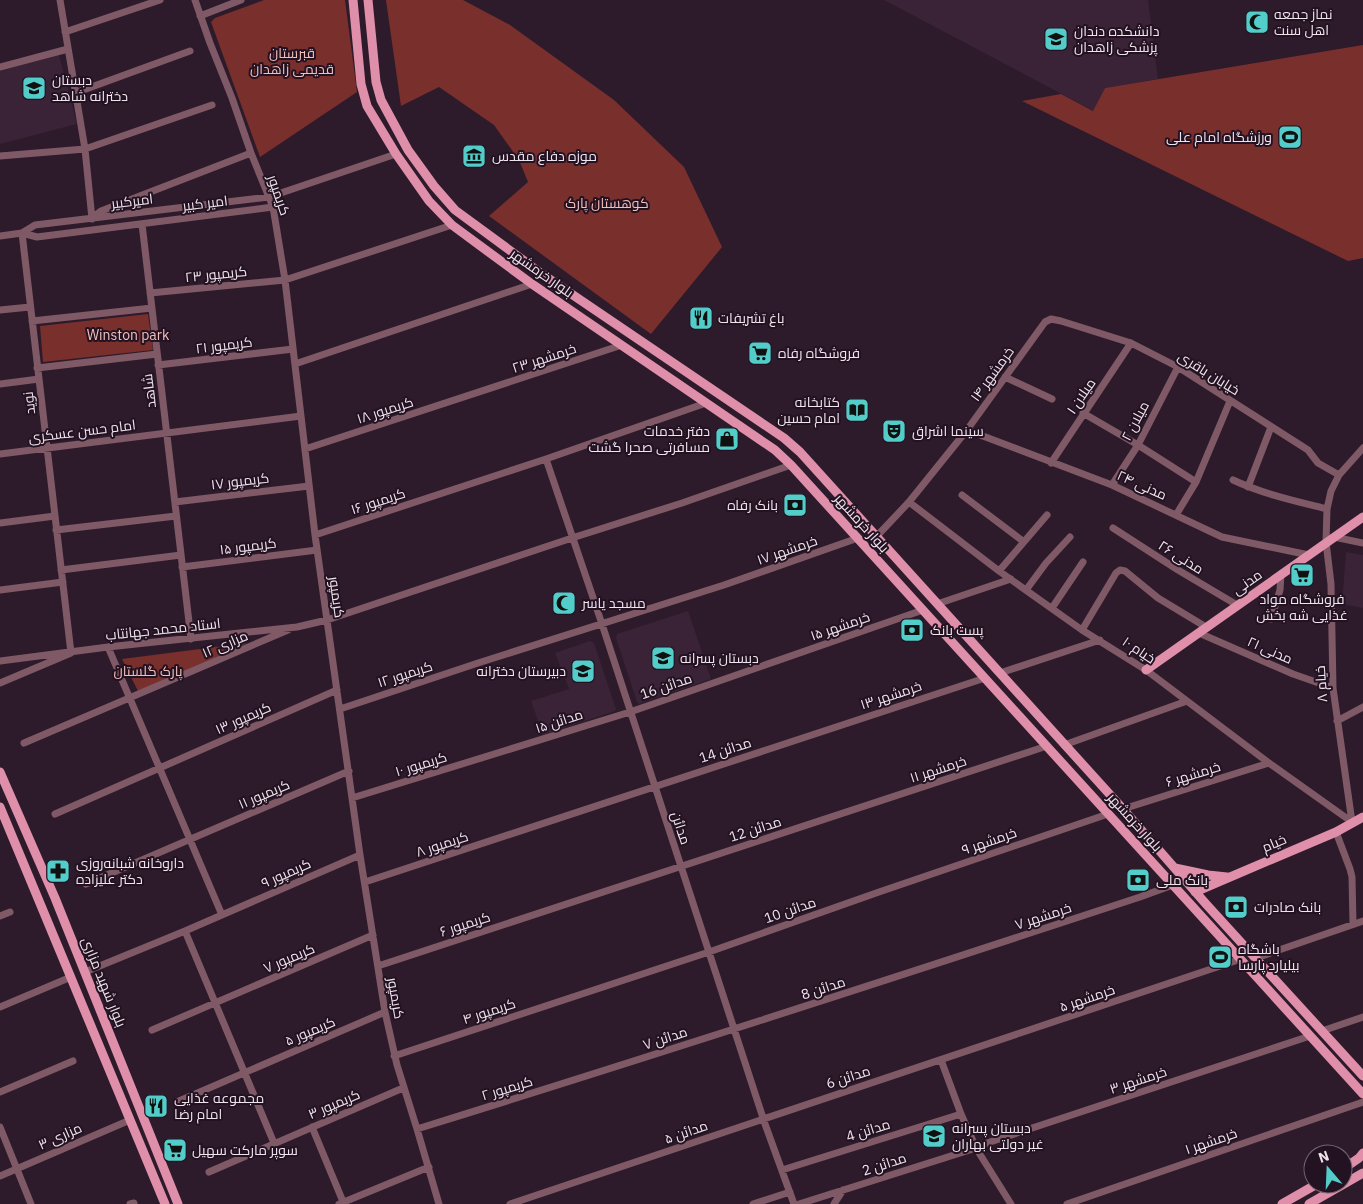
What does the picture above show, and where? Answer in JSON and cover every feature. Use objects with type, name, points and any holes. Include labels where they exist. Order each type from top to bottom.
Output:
[{"type":"main road","points":[[353,3],[368,2]]},
{"type":"main road","name":"بلوار خرمشهر","points":[[368,2],[376,82],[381,100],[408,150],[434,186],[455,210],[542,274],[784,438],[813,466],[876,538],[1000,672],[1123,808],[1195,892],[1363,1076]]},
{"type":"main road","name":"بلوار خرمشهر","points":[[353,3],[361,84],[367,106],[396,154],[429,201],[452,225],[532,284],[775,450],[791,465],[1363,1094]]},
{"type":"main road","points":[[573,312],[581,301]]},
{"type":"main road","name":"مدنی","points":[[1146,670],[1363,516]]},
{"type":"main road","points":[[1021,718],[1034,710]]},
{"type":"main road","name":"بلوار شهید مزاری","points":[[0,772],[55,898],[178,1204]]},
{"type":"main road","name":"بلوار شهید مزاری","points":[[0,807],[165,1204]]},
{"type":"main road","name":"خیام","points":[[1195,892],[1336,832],[1363,817]]},
{"type":"main road","points":[[1174,868],[1208,875],[1230,877]]},
{"type":"main road","points":[[71,978],[85,972]]},
{"type":"main road","points":[[1310,1036],[1322,1031]]},
{"type":"main road","points":[[1353,1161],[1363,1153]]},
{"type":"main road","points":[[1309,1204],[1363,1173]]},
{"type":"main road","points":[[1282,1204],[1303,1192]]},
{"type":"street","points":[[60,0],[85,149],[92,219]]},
{"type":"street","points":[[66,32],[160,0]]},
{"type":"street","name":"کریمپور","points":[[195,0],[251,154],[274,207],[285,280],[317,550],[360,854],[385,1012],[403,1088],[440,1204]]},
{"type":"street","points":[[200,16],[241,0]]},
{"type":"street","points":[[0,67],[68,49]]},
{"type":"street","points":[[75,93],[190,51]]},
{"type":"street","points":[[0,156],[85,149],[212,105]]},
{"type":"street","points":[[92,219],[101,211],[251,154]]},
{"type":"street","name":"امیرکبیر","points":[[0,236],[22,233],[35,225],[269,197],[396,154]]},
{"type":"street","name":"امیر کبیر","points":[[22,233],[37,237],[274,207]]},
{"type":"street","name":"شاهد","points":[[142,224],[191,639]]},
{"type":"street","name":"کریمپور ۲۳","points":[[150,294],[285,280],[452,225]]},
{"type":"street","name":"نوید","points":[[22,233],[71,652]]},
{"type":"street","points":[[295,364],[532,284]]},
{"type":"street","points":[[0,310],[30,307]]},
{"type":"street","points":[[32,321],[152,308]]},
{"type":"street","name":"خرمشهر ۱۴","points":[[876,538],[909,502],[966,430],[1045,322],[1051,319]]},
{"type":"street","name":"خیابان باقری","points":[[1051,319],[1131,343],[1178,368],[1308,450],[1318,463],[1339,475]]},
{"type":"street","name":"میلان ۱","points":[[1051,463],[1131,343]]},
{"type":"street","name":"خرمشهر ۲۳","points":[[473,394],[622,346]]},
{"type":"street","name":"کریمپور ۲۱","points":[[158,365],[293,349]]},
{"type":"street","points":[[37,368],[157,354]]},
{"type":"street","name":"میلان ۲","points":[[1112,486],[1138,445],[1178,368]]},
{"type":"street","points":[[1005,377],[1052,399]]},
{"type":"street","points":[[0,384],[39,379]]},
{"type":"street","name":"کریمپور ۱۸","points":[[305,449],[473,394]]},
{"type":"street","points":[[1176,515],[1196,482],[1230,401]]},
{"type":"street","name":"کریمپور ۱۶","points":[[315,535],[546,459],[706,403]]},
{"type":"street","points":[[1084,414],[1138,445],[1196,482]]},
{"type":"street","name":"امام حسن عسکری","points":[[0,454],[301,416]]},
{"type":"street","points":[[1248,487],[1272,427]]},
{"type":"street","name":"مدنی ۲۴","points":[[966,430],[1112,486],[1222,537],[1309,555]]},
{"type":"street","name":"خیام ۸","points":[[1352,822],[1333,688],[1330,540],[1327,509],[1331,491],[1339,475],[1363,448]]},
{"type":"street","name":"مدائن","points":[[546,459],[734,1029],[794,1204]]},
{"type":"street","name":"استاد محمد جهانتاب","points":[[0,661],[108,647],[296,627],[327,620],[572,538],[682,504],[791,465]]},
{"type":"street","points":[[1233,480],[1248,487],[1286,499],[1327,509]]},
{"type":"street","name":"کریمپور ۱۷","points":[[175,502],[309,486]]},
{"type":"street","points":[[962,495],[1024,542]]},
{"type":"street","name":"خیام ۱۰","points":[[909,502],[999,571],[1082,630],[1146,670],[1352,822]]},
{"type":"street","points":[[999,571],[1047,515]]},
{"type":"street","points":[[0,523],[55,516]]},
{"type":"street","points":[[56,530],[176,516]]},
{"type":"street","name":"مدنی ۲۶","points":[[1113,528],[1237,605]]},
{"type":"street","points":[[1026,590],[1070,537]]},
{"type":"street","name":"خرمشهر ۱۷","points":[[602,624],[724,585],[858,538]]},
{"type":"street","points":[[1330,540],[1363,543]]},
{"type":"street","name":"کریمپور ۱۵","points":[[182,567],[317,550]]},
{"type":"street","points":[[61,570],[181,554]]},
{"type":"street","points":[[1052,608],[1084,562]]},
{"type":"street","name":"مدنی ۲۱","points":[[1082,630],[1116,573],[1120,570],[1125,571],[1202,630],[1293,674],[1333,688]]},
{"type":"street","points":[[1272,619],[1280,590],[1281,574]]},
{"type":"street","points":[[937,604],[1011,579]]},
{"type":"street","points":[[0,590],[62,582]]},
{"type":"street","name":"خرمشهر ۱۵","points":[[766,665],[923,610]]},
{"type":"street","name":"کریمپور ۱۲","points":[[340,708],[602,624]]},
{"type":"street","name":"مزاری ۱۲","points":[[24,743],[296,627]]},
{"type":"street","points":[[1000,672],[1100,640]]},
{"type":"street","points":[[108,647],[222,915]]},
{"type":"street","points":[[0,684],[71,652]]},
{"type":"street","name":"مدائن 16","points":[[630,712],[766,665]]},
{"type":"street","name":"خرمشهر ۱۳","points":[[804,737],[984,678]]},
{"type":"street","name":"کریمپور ۱۳","points":[[55,814],[337,690]]},
{"type":"street","points":[[1064,745],[1187,701]]},
{"type":"street","points":[[1337,721],[1363,707]]},
{"type":"street","name":"مدائن ۱۵","points":[[496,754],[630,712]]},
{"type":"street","name":"مدائن 14","points":[[526,829],[804,737]]},
{"type":"street","name":"خرمشهر ۱۱","points":[[838,815],[1047,746]]},
{"type":"street","name":"کریمپور ۱۰","points":[[352,798],[496,754]]},
{"type":"street","name":"خرمشهر ۶","points":[[1123,808],[1270,762]]},
{"type":"street","name":"کریمپور ۱۱","points":[[86,884],[348,771]]},
{"type":"street","name":"خرمشهر ۹","points":[[879,892],[1108,814]]},
{"type":"street","name":"مدائن 12","points":[[560,906],[838,815]]},
{"type":"street","name":"کریمپور ۸","points":[[365,882],[526,829]]},
{"type":"street","points":[[1336,832],[1352,877],[1353,924]]},
{"type":"street","name":"کریمپور ۹","points":[[85,972],[185,931],[360,854]]},
{"type":"street","name":"خرمشهر ۷","points":[[920,970],[1140,897],[1173,884]]},
{"type":"street","name":"مدائن 10","points":[[592,991],[879,892]]},
{"type":"street","name":"کریمپور ۶","points":[[378,966],[560,906]]},
{"type":"street","points":[[0,916],[10,912]]},
{"type":"street","points":[[1256,958],[1363,920]]},
{"type":"street","points":[[185,931],[274,1144]]},
{"type":"street","name":"کریمپور ۷","points":[[152,1030],[373,935]]},
{"type":"street","name":"خرمشهر ۵","points":[[941,1060],[1241,960]]},
{"type":"street","name":"مدائن 8","points":[[734,1029],[920,970]]},
{"type":"street","points":[[0,1007],[71,978]]},
{"type":"street","name":"کریمپور ۴","points":[[394,1056],[592,991]]},
{"type":"street","name":"کریمپور ۵","points":[[179,1101],[385,1012]]},
{"type":"street","points":[[1322,1031],[1363,1017]]},
{"type":"street","name":"مدائن ۷","points":[[603,1071],[734,1029]]},
{"type":"street","name":"خرمشهر ۳","points":[[976,1148],[1310,1036]]},
{"type":"street","points":[[941,1060],[976,1148],[1011,1204]]},
{"type":"street","name":"مدائن 6","points":[[764,1119],[941,1060]]},
{"type":"street","points":[[0,1092],[73,1061]]},
{"type":"street","name":"کریمپور ۲","points":[[417,1129],[603,1071]]},
{"type":"street","name":"کریمپور ۳","points":[[209,1172],[403,1088]]},
{"type":"street","name":"خرمشهر ۱","points":[[1067,1204],[1363,1102]]},
{"type":"street","name":"مدائن 4","points":[[782,1170],[961,1114]]},
{"type":"street","name":"مدائن ۵","points":[[510,1204],[764,1119]]},
{"type":"street","name":"مزاری ۳","points":[[0,1176],[130,1120]]},
{"type":"street","points":[[0,1127],[31,1204]]},
{"type":"street","points":[[312,1128],[342,1203],[429,1167]]},
{"type":"street","name":"مدائن 2","points":[[799,1204],[976,1148]]},
{"type":"street","points":[[834,1204],[843,1190]]},
{"type":"street","points":[[753,1204],[790,1192]]},
{"type":"shaded area","name":"دانشکده دندان پزشکی زاهدان","points":[[884,0],[1148,0],[1158,79],[1105,88],[1094,111]]},
{"type":"shaded area","name":"دبستان دخترانه شاهد","points":[[59,55],[77,124],[0,144],[0,71]]},
{"type":"shaded area","points":[[1346,552],[1363,555],[1363,608],[1342,604]]},
{"type":"shaded area","name":"دبستان پسرانه","points":[[688,611],[711,679],[639,704],[616,638],[617,634]]},
{"type":"shaded area","name":"دبیرستان دخترانه","points":[[590,641],[594,643],[616,709],[615,711],[543,735],[531,701],[569,689],[555,653]]},
{"type":"shaded area","name":"دبستان پسرانه غیر دولتی بهاران","points":[[938,1127],[942,1141],[930,1145],[926,1131]]},
{"type":"green space","name":"قبرستان قدیمی زاهدان","points":[[264,0],[345,0],[357,92],[260,157],[211,22],[215,18]]},
{"type":"green space","name":"کوهستان پارک","points":[[386,0],[463,0],[510,25],[614,100],[684,167],[722,247],[651,334],[489,216],[528,182],[519,160],[494,125],[439,87],[401,106]]},
{"type":"green space","points":[[1363,45],[1363,258],[1348,261],[1022,101],[1061,94],[1093,111],[1105,88]]},
{"type":"green space","name":"Winston park","points":[[148,314],[153,350],[43,362],[40,326]]},
{"type":"green space","name":"پارک گلستان","points":[[247,643],[139,693],[122,659]]},
{"type":"place","name":"نماز جمعه اهل سنت","points":[[1257,22]]},
{"type":"place","name":"دانشکده دندان پزشکی زاهدان","points":[[1056,39]]},
{"type":"place","name":"دبستان دخترانه شاهد","points":[[34,88]]},
{"type":"place","name":"ورزشگاه امام علی","points":[[1290,137]]},
{"type":"place","name":"موزه دفاع مقدس","points":[[474,156]]},
{"type":"place","name":"باغ تشریفات","points":[[701,318]]},
{"type":"place","name":"فروشگاه رفاه","points":[[760,353]]},
{"type":"place","name":"کتابخانه امام حسین","points":[[857,410]]},
{"type":"place","name":"سینما اشراق","points":[[894,431]]},
{"type":"place","name":"دفتر خدمات مسافرتی صحرا گشت","points":[[727,439]]},
{"type":"place","name":"بانک رفاه","points":[[795,505]]},
{"type":"place","name":"فروشگاه مواد غذایی شه بخش","points":[[1302,575]]},
{"type":"place","name":"مسجد یاسر","points":[[564,603]]},
{"type":"place","name":"پست بانک","points":[[912,630]]},
{"type":"place","name":"دبستان پسرانه","points":[[663,658]]},
{"type":"place","name":"دبیرستان دخترانه","points":[[583,671]]},
{"type":"place","name":"داروخانه شبانه‌روزی دکتر علیزاده","points":[[58,871]]},
{"type":"place","name":"بانک ملی","points":[[1138,880]]},
{"type":"place","name":"بانک صادرات","points":[[1236,907]]},
{"type":"place","name":"باشگاه بیلیارد پارسا","points":[[1220,957]]},
{"type":"place","name":"مجموعه غذایی امام رضا","points":[[156,1106]]},
{"type":"place","name":"دبستان پسرانه غیر دولتی بهاران","points":[[934,1136]]},
{"type":"place","name":"سوپر مارکت سهیل","points":[[175,1150]]}]
